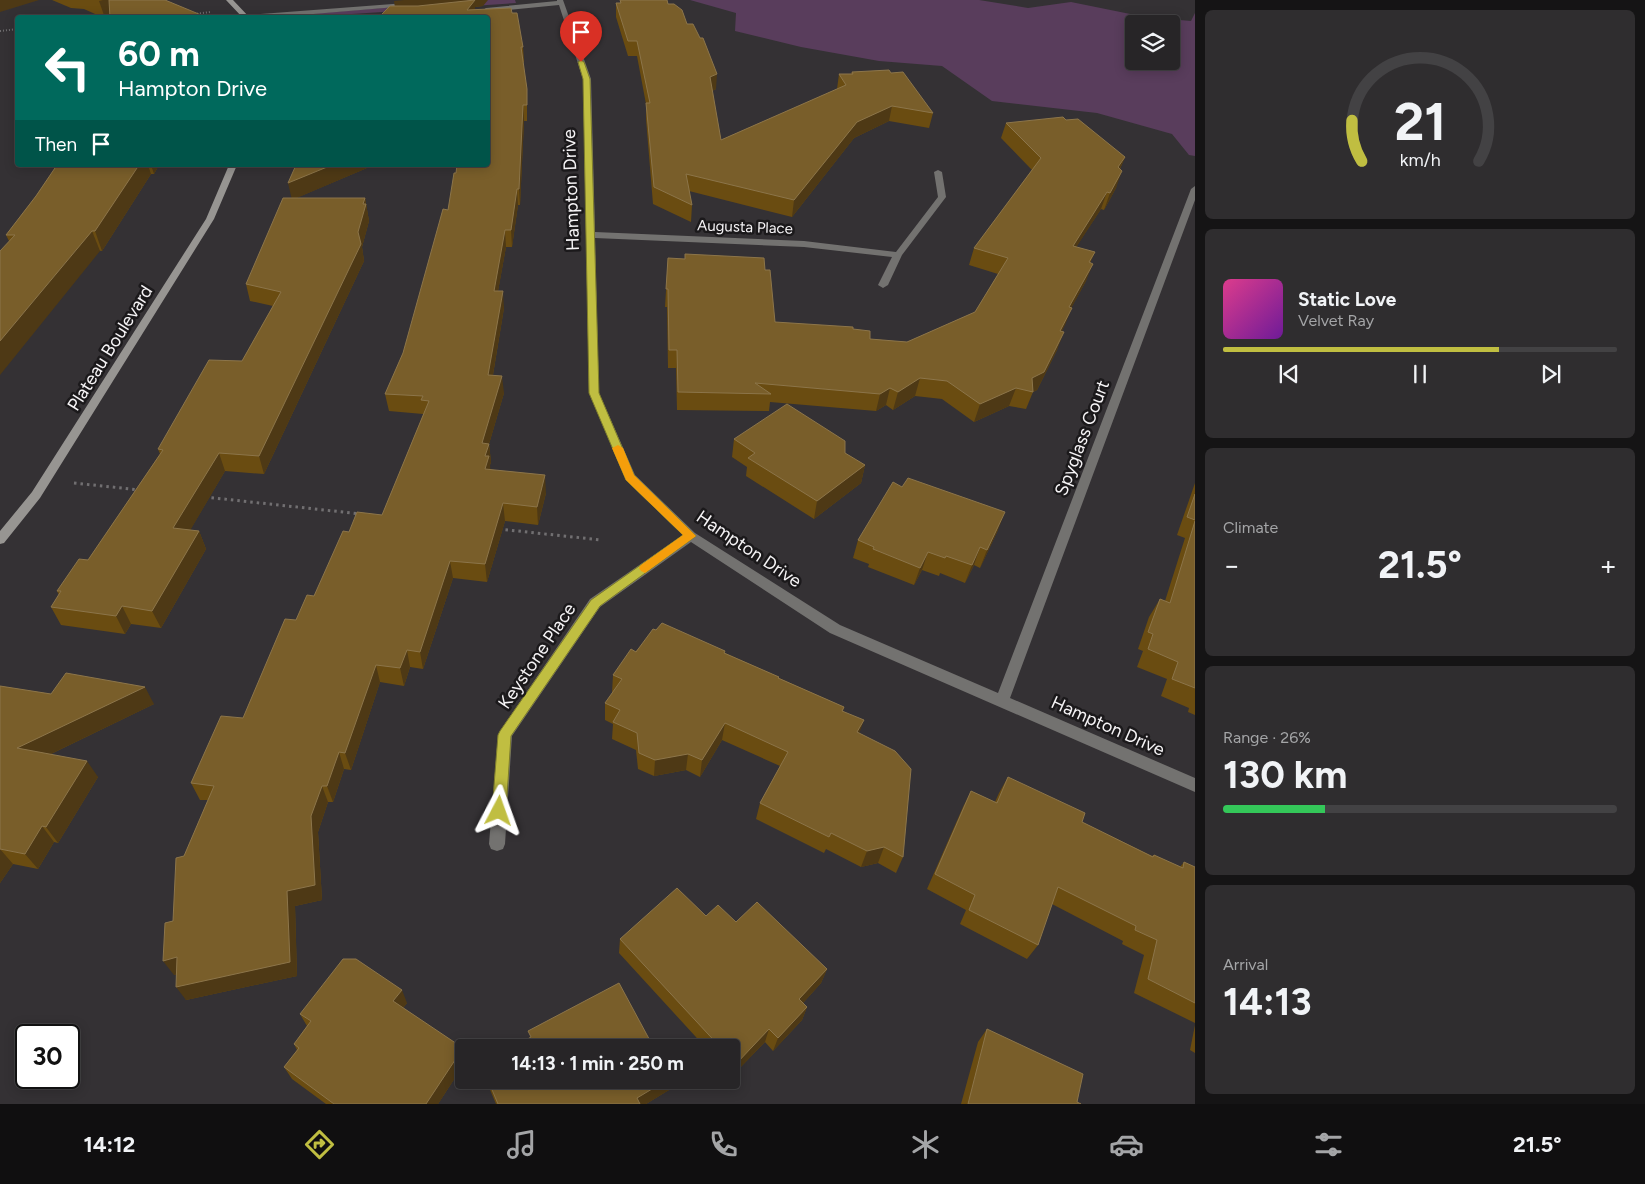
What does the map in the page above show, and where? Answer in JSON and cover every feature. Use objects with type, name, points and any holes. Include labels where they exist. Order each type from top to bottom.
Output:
[{"type":"street","points":[[229,0],[244,15]]},
{"type":"street","points":[[481,10],[560,2]]},
{"type":"street","name":"Hampton Drive","points":[[560,2],[586,79],[594,393],[630,477],[691,536],[835,629],[1195,785]]},
{"type":"street","points":[[272,15],[418,4]]},
{"type":"street","name":"Plateau Boulevard","points":[[0,540],[46,480],[210,219],[233,167]]},
{"type":"street","points":[[883,285],[898,255],[942,197],[938,172]]},
{"type":"street","name":"Spyglass Court","points":[[1002,700],[1195,189]]},
{"type":"street","name":"Augusta Place","points":[[591,235],[804,244],[898,255]]},
{"type":"street","name":"Keystone Place","points":[[497,844],[505,735],[595,603],[691,536]]},
{"type":"path","points":[[191,14],[215,12]]},
{"type":"path","points":[[0,31],[15,29]]},
{"type":"path","points":[[46,480],[141,490]]},
{"type":"path","points":[[200,497],[366,515]]},
{"type":"path","points":[[493,528],[601,540]]},
{"type":"shaded area","points":[[482,0],[515,0],[516,3],[337,15],[307,14]]},
{"type":"shaded area","points":[[690,0],[979,0],[1028,8],[1071,2],[1135,15],[1125,15],[1125,70],[1180,70],[1180,20],[1191,21],[1195,13],[1195,156],[1189,155],[1172,134],[1097,113],[992,101],[942,66],[879,61],[801,47],[735,31],[736,13]]},
{"type":"building","points":[[109,0],[165,0],[201,15],[110,15]]},
{"type":"building","points":[[475,0],[467,10],[511,8],[512,13],[517,13],[523,47],[521,47],[527,89],[527,105],[523,105],[519,189],[517,189],[511,230],[505,230],[494,291],[503,291],[488,375],[502,376],[482,443],[489,444],[485,456],[489,456],[485,469],[545,475],[537,507],[503,503],[485,564],[450,561],[420,652],[407,650],[400,668],[376,665],[345,753],[339,752],[327,786],[322,786],[311,816],[315,885],[287,891],[290,962],[176,987],[177,957],[163,961],[165,923],[173,921],[176,858],[184,856],[214,786],[191,783],[221,716],[243,718],[285,619],[296,620],[307,595],[314,596],[343,531],[349,532],[357,512],[382,515],[429,401],[421,400],[423,396],[385,394],[403,353],[443,209],[448,210],[457,167],[490,167],[490,15],[381,15],[390,6],[418,6]]},
{"type":"building","points":[[620,0],[667,0],[668,4],[674,4],[682,10],[687,24],[693,24],[700,38],[703,38],[717,74],[710,77],[721,140],[846,85],[839,74],[853,74],[852,72],[889,70],[891,73],[903,72],[933,113],[892,106],[857,122],[794,200],[686,174],[692,205],[654,187],[646,103],[650,103],[637,41],[628,41],[616,3],[621,3]]},
{"type":"building","points":[[1063,117],[1066,120],[1078,119],[1125,157],[1118,167],[1122,171],[1110,193],[1107,192],[1073,246],[1095,252],[1089,262],[1093,264],[1069,307],[1072,308],[1060,331],[1064,332],[1044,372],[1032,378],[1033,392],[1016,388],[980,404],[947,381],[920,378],[898,392],[890,388],[880,394],[755,383],[771,394],[678,392],[677,350],[669,350],[668,289],[666,289],[668,258],[685,259],[685,254],[764,258],[765,270],[770,270],[775,322],[853,327],[853,329],[870,331],[870,339],[907,342],[975,312],[1008,258],[974,248],[1041,158],[1006,123]]},
{"type":"building","points":[[56,167],[138,167],[95,231],[92,231],[0,341],[0,251],[15,235],[6,235]]},
{"type":"building","points":[[295,167],[327,167],[288,183]]},
{"type":"building","points":[[283,198],[365,198],[363,204],[366,204],[358,232],[361,244],[259,456],[219,453],[173,528],[199,531],[152,611],[122,606],[116,616],[51,607],[61,591],[57,591],[79,559],[88,560],[163,450],[158,449],[209,360],[242,361],[281,292],[246,284]]},
{"type":"building","points":[[787,404],[845,441],[845,453],[865,465],[817,501],[748,458],[755,453],[734,439]]},
{"type":"building","points":[[908,478],[1005,512],[987,550],[980,547],[972,565],[928,552],[920,568],[873,549],[874,547],[858,540],[893,482],[902,487]]},
{"type":"building","points":[[1195,494],[1195,520],[1187,517]]},
{"type":"building","points":[[1195,521],[1195,688],[1172,679],[1178,662],[1148,649],[1153,634],[1148,632],[1160,599],[1170,603]]},
{"type":"building","points":[[662,623],[844,707],[842,711],[864,720],[857,732],[895,751],[911,769],[903,857],[884,847],[867,851],[831,833],[829,837],[760,803],[788,752],[725,723],[702,760],[688,754],[655,760],[639,753],[637,733],[613,722],[620,710],[605,703],[622,679],[613,675],[631,649],[636,652],[653,629],[656,630]]},
{"type":"building","points":[[66,673],[145,687],[17,748],[87,761],[46,827],[42,826],[25,854],[0,849],[0,686],[51,694]]},
{"type":"building","points":[[1008,777],[1085,813],[1082,822],[1153,857],[1154,855],[1183,868],[1184,862],[1195,867],[1195,1003],[1148,979],[1157,940],[1135,930],[1136,926],[1058,887],[1038,945],[969,910],[975,895],[935,874],[971,791],[997,803]]},
{"type":"building","points":[[677,888],[706,916],[718,905],[736,922],[757,902],[827,969],[799,999],[807,1007],[778,1038],[769,1029],[740,1060],[740,1039],[713,1039],[620,939]]},
{"type":"building","points":[[343,959],[356,959],[402,990],[393,1001],[455,1043],[455,1060],[426,1104],[334,1104],[284,1067],[299,1048],[294,1044],[311,1021],[300,1014]]},
{"type":"building","points":[[619,983],[649,1039],[528,1039],[531,1037],[528,1031]]},
{"type":"building","points":[[987,1029],[1083,1074],[1077,1102],[1081,1104],[968,1104]]},
{"type":"building","points":[[492,1089],[652,1089],[637,1098],[640,1104],[498,1104]]},
{"type":"slow traffic","points":[[618,448],[630,477],[691,536],[645,568]]},
{"type":"route","points":[[499,811],[505,735],[595,603],[691,536],[630,477],[594,393],[586,79],[581,62]]}]
